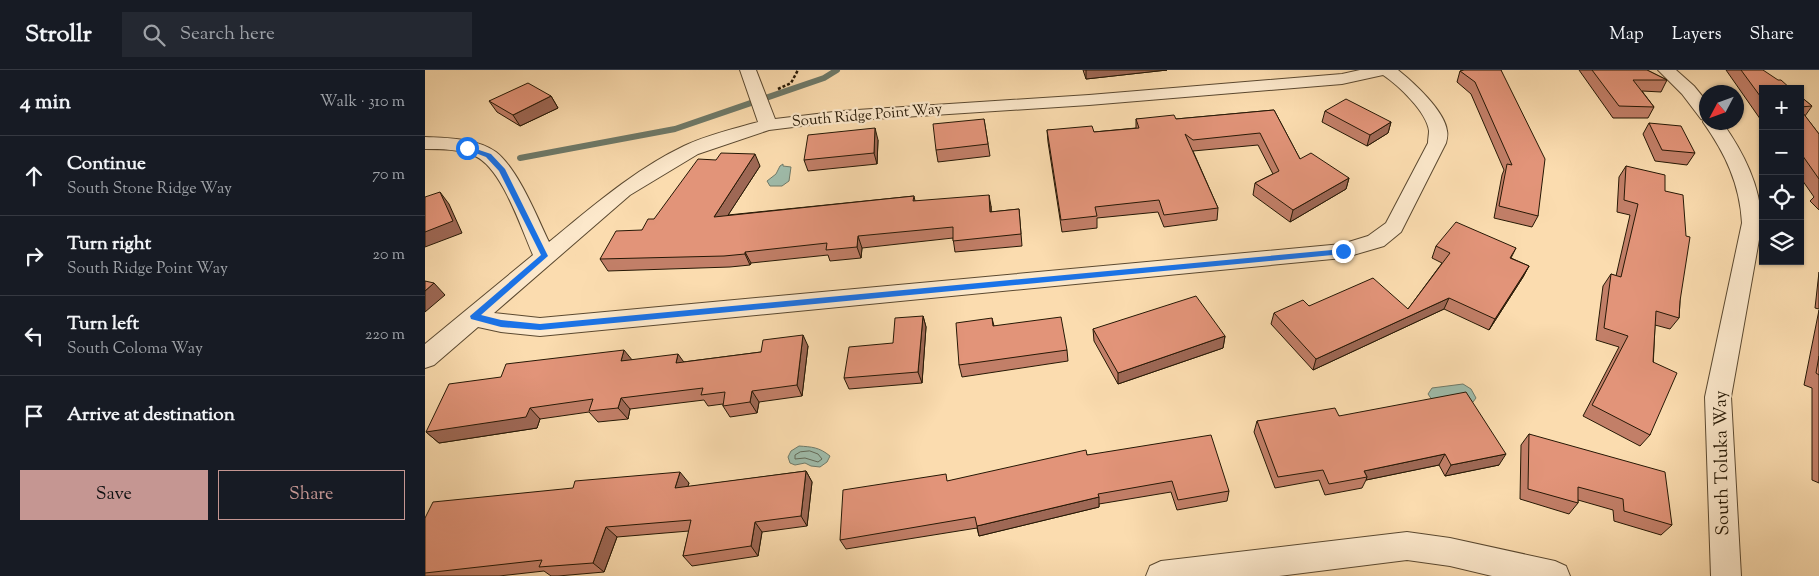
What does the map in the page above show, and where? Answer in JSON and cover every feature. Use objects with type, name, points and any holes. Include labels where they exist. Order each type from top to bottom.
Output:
[{"type":"street","points":[[749,70],[768,126]]},
{"type":"street","name":"South Ridge Point Way","points":[[425,358],[623,191],[691,150],[735,134],[768,126],[842,116],[1089,100],[1342,80],[1383,70]]},
{"type":"street","points":[[474,316],[501,324],[540,327],[1343,251],[1376,241],[1394,227],[1437,143],[1438,129],[1413,92],[1399,78],[1387,70]]},
{"type":"street","points":[[1666,70],[1688,90],[1699,104]]},
{"type":"street","name":"South Toluka Way","points":[[1718,130],[1730,147],[1741,170],[1752,207],[1752,223],[1719,397],[1726,576]]},
{"type":"street","points":[[425,143],[452,145],[488,156],[502,170],[545,256]]},
{"type":"street","points":[[1161,576],[1407,546],[1450,552],[1555,576]]},
{"type":"path","points":[[757,95],[785,87],[791,83],[798,70]]},
{"type":"water","points":[[783,164],[783,166],[791,167],[789,181],[782,186],[770,186],[767,181],[776,174]]},
{"type":"water","points":[[1463,384],[1471,389],[1476,398],[1473,402],[1447,406],[1432,400],[1428,394],[1432,388]]},
{"type":"water","points":[[799,446],[815,448],[830,456],[827,462],[820,467],[805,463],[795,465],[790,463],[788,457],[791,451]]},
{"type":"building","points":[[1501,70],[1545,159],[1538,216],[1499,206],[1507,164],[1512,165],[1475,82],[1460,71]]},
{"type":"building","points":[[1592,70],[1647,70],[1667,80],[1633,80],[1654,107],[1619,106]]},
{"type":"building","points":[[1741,70],[1763,70],[1787,85],[1759,85],[1759,95]]},
{"type":"building","points":[[528,83],[551,96],[513,115],[489,101]]},
{"type":"building","points":[[1346,99],[1391,122],[1370,135],[1325,111]]},
{"type":"building","points":[[1804,99],[1812,106],[1804,107]]},
{"type":"building","points":[[1274,110],[1300,159],[1311,153],[1349,178],[1293,210],[1255,183],[1279,171],[1260,133],[1193,140],[1185,134],[1218,208],[1164,215],[1159,200],[1095,207],[1097,216],[1061,220],[1047,130],[1092,126],[1094,132],[1139,128],[1136,119],[1174,115],[1176,119]]},
{"type":"building","points":[[1804,114],[1819,134],[1819,179],[1804,158]]},
{"type":"building","points":[[984,119],[988,144],[936,150],[933,124]]},
{"type":"building","points":[[1649,123],[1681,126],[1695,153],[1662,150]]},
{"type":"building","points":[[875,128],[874,153],[804,160],[808,135]]},
{"type":"building","points":[[721,153],[755,154],[714,217],[914,196],[913,201],[989,195],[990,212],[1019,209],[1021,234],[953,241],[953,227],[858,236],[857,247],[826,250],[827,243],[724,256],[600,259],[616,231],[642,230],[648,219],[654,219],[698,159],[716,160]]},
{"type":"building","points":[[1626,166],[1665,175],[1665,191],[1683,195],[1686,236],[1690,237],[1679,318],[1656,311],[1653,362],[1677,373],[1650,435],[1592,405],[1628,336],[1604,328],[1611,274],[1621,277],[1638,204],[1624,200]]},
{"type":"building","points":[[440,192],[453,221],[425,232],[425,197]]},
{"type":"building","points":[[1456,222],[1516,248],[1510,258],[1529,266],[1495,319],[1449,298],[1316,359],[1274,313],[1303,300],[1309,306],[1373,278],[1408,309],[1450,253],[1436,246]]},
{"type":"building","points":[[425,281],[434,283],[425,291]]},
{"type":"building","points":[[1196,296],[1225,336],[1118,373],[1093,329]]},
{"type":"building","points":[[923,316],[918,372],[844,378],[849,347],[893,343],[895,318]]},
{"type":"building","points":[[1061,317],[1067,350],[959,365],[956,323],[992,318],[993,326]]},
{"type":"building","points":[[803,335],[797,385],[752,391],[750,402],[723,406],[725,392],[701,395],[703,388],[621,398],[618,408],[589,411],[593,399],[530,408],[526,417],[426,432],[449,384],[501,377],[506,364],[624,350],[621,361],[678,354],[676,363],[761,352],[763,340]]},
{"type":"building","points":[[1819,356],[1819,375],[1816,373]]},
{"type":"building","points":[[1466,392],[1506,454],[1451,465],[1445,454],[1364,471],[1367,477],[1329,484],[1323,470],[1278,477],[1257,421],[1335,408],[1339,416]]},
{"type":"building","points":[[1529,434],[1665,472],[1672,525],[1624,511],[1623,499],[1578,487],[1578,503],[1528,489]]},
{"type":"building","points":[[1211,435],[1229,491],[1178,500],[1172,481],[1098,494],[1099,497],[977,526],[975,517],[840,540],[843,490],[946,474],[947,481],[1086,450],[1087,455]]},
{"type":"building","points":[[806,471],[801,516],[755,522],[751,546],[683,556],[691,520],[606,527],[593,563],[539,567],[542,560],[425,573],[425,518],[433,502],[573,488],[575,481],[680,472],[675,488]]},
{"type":"waterway","points":[[520,158],[675,129],[824,78],[837,70]]},
{"type":"route","points":[[467,148],[488,156],[502,170],[545,256],[474,316],[501,324],[540,327],[1343,251]]}]
